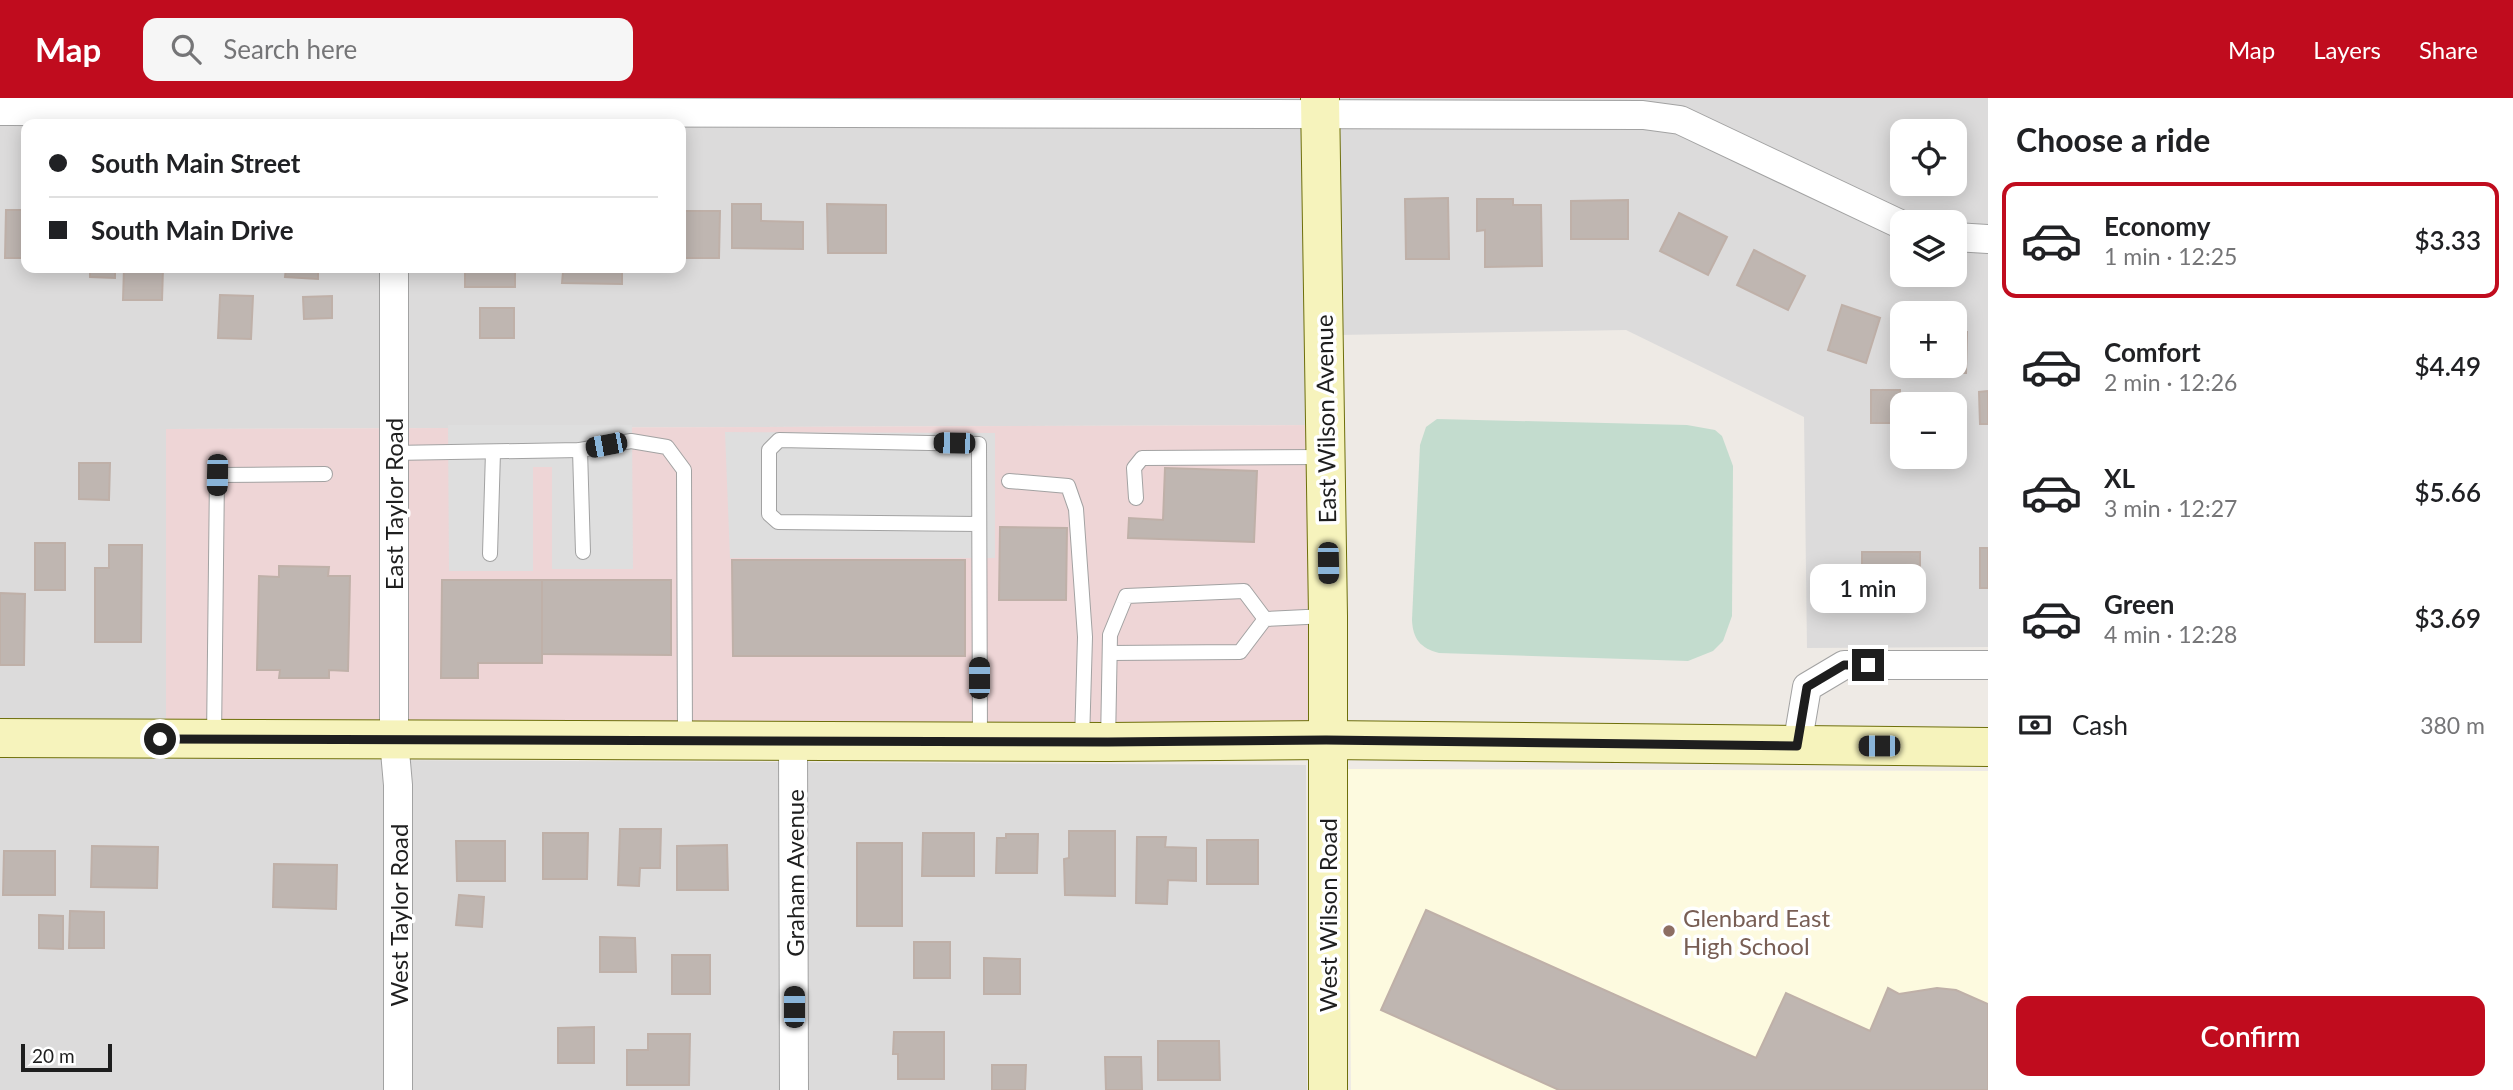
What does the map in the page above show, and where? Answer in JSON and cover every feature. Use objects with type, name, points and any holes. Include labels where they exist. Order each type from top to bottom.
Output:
[{"type":"main road","name":"East Wilson Avenue","points":[[1321,106],[1328,616],[1326,740]]},
{"type":"main road","points":[[0,738],[980,742],[1326,740],[1988,747]]},
{"type":"main road","name":"West Wilson Road","points":[[1326,740],[1328,1090]]},
{"type":"street","points":[[0,111],[395,112],[989,105],[1321,106],[1643,115],[1682,109],[1890,219]]},
{"type":"street","points":[[1967,238],[1988,239]]},
{"type":"street","name":"East Taylor Road","points":[[394,273],[394,740]]},
{"type":"street","points":[[1797,746],[1807,687],[1844,665],[1988,665]]},
{"type":"street","name":"West Taylor Road","points":[[394,740],[398,785],[398,1090]]},
{"type":"street","name":"Graham Avenue","points":[[793,741],[794,1090]]},
{"type":"lane","points":[[393,453],[580,450],[631,440],[667,447],[684,470],[685,741]]},
{"type":"lane","points":[[979,524],[778,522],[768,514],[769,450],[779,440],[979,444],[980,742]]},
{"type":"lane","points":[[580,450],[583,552]]},
{"type":"lane","points":[[490,554],[493,452]]},
{"type":"lane","points":[[1136,498],[1134,468],[1142,458],[1326,457]]},
{"type":"lane","points":[[214,739],[217,475],[326,474]]},
{"type":"lane","points":[[1009,481],[1068,486],[1076,509],[1095,742]]},
{"type":"lane","points":[[1095,742],[1110,653],[1110,635],[1126,596],[1244,591],[1265,619]]},
{"type":"lane","points":[[1265,619],[1328,616]]},
{"type":"lane","points":[[1110,653],[1240,652],[1265,619]]},
{"type":"shaded area","points":[[0,98],[1311,98],[1315,425],[166,429],[166,728],[0,724]]},
{"type":"shaded area","points":[[1336,98],[1988,98],[1988,647],[1807,648],[1804,417],[1626,330],[1338,335]]},
{"type":"shaded area","points":[[448,425],[632,425],[633,569],[552,569],[552,467],[533,467],[533,571],[449,571]]},
{"type":"shaded area","points":[[1315,425],[1316,733],[166,728],[166,429]]},
{"type":"shaded area","points":[[725,432],[995,433],[995,558],[730,558]]},
{"type":"shaded area","points":[[0,758],[1306,765],[1307,1090],[0,1090]]},
{"type":"shaded area","name":"Glenbard East High School","points":[[1348,769],[1988,771],[1988,1090],[1351,1090]]},
{"type":"green space","points":[[1437,419],[1687,425],[1715,430],[1722,436],[1733,466],[1732,616],[1723,641],[1713,651],[1688,661],[1439,653],[1422,645],[1414,632],[1412,620],[1420,445],[1426,427]]},
{"type":"building","points":[[1448,198],[1449,259],[1406,259],[1405,199]]},
{"type":"building","points":[[1477,199],[1513,199],[1513,205],[1541,205],[1542,266],[1485,267],[1485,230],[1477,231]]},
{"type":"building","points":[[1628,200],[1628,239],[1571,239],[1571,201]]},
{"type":"building","points":[[732,204],[761,204],[761,221],[803,222],[803,249],[732,248]]},
{"type":"building","points":[[827,204],[886,205],[886,253],[828,253]]},
{"type":"building","points":[[6,210],[21,210],[21,258],[5,258]]},
{"type":"building","points":[[686,211],[720,211],[719,258],[686,258]]},
{"type":"building","points":[[1679,213],[1727,237],[1708,275],[1660,251]]},
{"type":"building","points":[[1754,250],[1805,276],[1788,310],[1737,285]]},
{"type":"building","points":[[90,273],[115,273],[115,278],[90,277]]},
{"type":"building","points":[[124,273],[163,273],[162,300],[123,300]]},
{"type":"building","points":[[285,273],[318,273],[318,279],[285,277]]},
{"type":"building","points":[[465,273],[515,273],[515,287],[465,287]]},
{"type":"building","points":[[563,273],[622,273],[622,284],[562,283]]},
{"type":"building","points":[[220,295],[253,296],[251,339],[218,338]]},
{"type":"building","points":[[332,296],[332,318],[304,319],[303,297]]},
{"type":"building","points":[[1842,305],[1880,318],[1866,363],[1828,350]]},
{"type":"building","points":[[480,308],[514,308],[514,338],[480,338]]},
{"type":"building","points":[[1871,390],[1900,390],[1890,392],[1890,423],[1871,423]]},
{"type":"building","points":[[1988,391],[1988,424],[1980,424],[1979,392]]},
{"type":"building","points":[[79,463],[110,463],[109,500],[79,499]]},
{"type":"building","points":[[1165,468],[1257,471],[1254,542],[1128,538],[1129,518],[1163,520]]},
{"type":"building","points":[[1000,527],[1067,528],[1066,600],[999,600]]},
{"type":"building","points":[[35,543],[65,543],[65,590],[35,590]]},
{"type":"building","points":[[109,545],[142,545],[141,642],[95,642],[95,568],[109,568]]},
{"type":"building","points":[[1980,548],[1988,548],[1988,588],[1980,588]]},
{"type":"building","points":[[1862,552],[1920,552],[1920,593],[1862,593]]},
{"type":"building","points":[[732,560],[965,560],[965,656],[733,656]]},
{"type":"building","points":[[279,566],[329,567],[328,576],[350,576],[348,671],[329,670],[329,678],[279,678],[280,670],[257,670],[259,576],[279,577]]},
{"type":"building","points":[[442,580],[542,580],[542,663],[478,663],[478,678],[441,678]]},
{"type":"building","points":[[542,580],[671,580],[671,655],[542,654]]},
{"type":"building","points":[[0,593],[25,594],[24,665],[0,665]]},
{"type":"building","points":[[620,829],[661,829],[660,868],[640,868],[639,886],[618,885]]},
{"type":"building","points":[[1069,831],[1115,831],[1115,896],[1065,895],[1064,859],[1069,858]]},
{"type":"building","points":[[543,833],[588,833],[587,879],[543,879]]},
{"type":"building","points":[[923,833],[974,833],[974,876],[922,876]]},
{"type":"building","points":[[1006,834],[1038,834],[1037,873],[996,873],[997,838],[1006,838]]},
{"type":"building","points":[[1137,837],[1166,837],[1165,847],[1196,848],[1196,881],[1168,880],[1167,904],[1136,903]]},
{"type":"building","points":[[1207,840],[1258,840],[1258,884],[1207,884]]},
{"type":"building","points":[[456,841],[505,841],[505,881],[457,881]]},
{"type":"building","points":[[857,843],[902,843],[902,926],[857,926]]},
{"type":"building","points":[[727,845],[728,890],[677,890],[677,846]]},
{"type":"building","points":[[92,846],[158,847],[157,888],[91,887]]},
{"type":"building","points":[[4,851],[55,851],[55,895],[3,895]]},
{"type":"building","points":[[274,864],[337,865],[336,909],[273,907]]},
{"type":"building","points":[[459,895],[484,897],[482,927],[456,925]]},
{"type":"building","name":"Glenbard East High School","points":[[1426,910],[1756,1058],[1786,993],[1870,1031],[1888,988],[1899,994],[1937,988],[1956,990],[1988,1004],[1988,1090],[1559,1090],[1381,1010]]},
{"type":"building","points":[[70,911],[104,912],[104,948],[69,948]]},
{"type":"building","points":[[39,915],[63,916],[63,949],[39,948]]},
{"type":"building","points":[[600,937],[635,938],[636,972],[600,972]]},
{"type":"building","points":[[914,942],[950,942],[950,978],[914,978]]},
{"type":"building","points":[[672,955],[710,955],[710,994],[672,994]]},
{"type":"building","points":[[984,958],[1020,959],[1020,994],[984,994]]},
{"type":"building","points":[[594,1027],[594,1063],[558,1063],[558,1028]]},
{"type":"building","points":[[894,1032],[944,1032],[944,1079],[898,1079],[898,1054],[893,1054]]},
{"type":"building","points":[[648,1034],[690,1034],[689,1085],[627,1085],[627,1050],[648,1050]]},
{"type":"building","points":[[1158,1041],[1219,1041],[1220,1080],[1158,1080]]},
{"type":"building","points":[[1105,1057],[1141,1057],[1142,1090],[1106,1090]]},
{"type":"building","points":[[992,1065],[1026,1065],[1025,1090],[992,1090]]},
{"type":"place","name":"Glenbard East High School","points":[[1669,931]]},
{"type":"route","points":[[160,739],[1108,742],[1326,740],[1797,746],[1807,687],[1844,665],[1868,665]]}]
